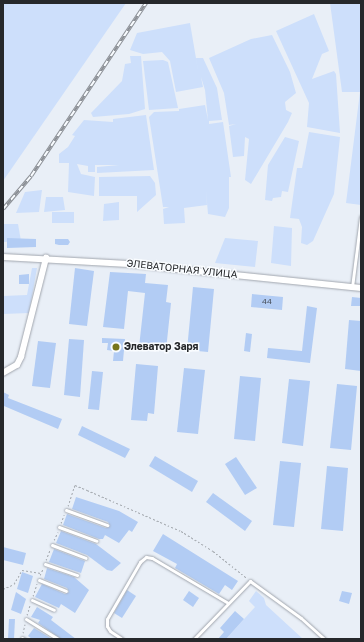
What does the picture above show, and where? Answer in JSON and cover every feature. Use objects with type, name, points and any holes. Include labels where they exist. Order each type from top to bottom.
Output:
[{"type":"street","name":"ЭЛЕВАТОРНАЯ УЛИЦА","points":[[3,257],[46,258],[214,272],[361,288]]},
{"type":"street","points":[[3,373],[17,364],[21,357],[46,258]]},
{"type":"lane","points":[[352,287],[356,242],[361,217]]},
{"type":"lane","points":[[356,242],[361,243]]},
{"type":"lane","points":[[66,510],[107,525]]},
{"type":"lane","points":[[59,527],[97,542]]},
{"type":"lane","points":[[52,545],[86,558]]},
{"type":"lane","points":[[122,639],[110,631],[107,626],[107,619],[140,562],[146,557],[152,558],[228,602]]},
{"type":"lane","points":[[45,564],[77,575]]},
{"type":"lane","points":[[39,580],[66,591]]},
{"type":"lane","points":[[194,639],[228,602],[250,581],[324,639]]},
{"type":"lane","points":[[32,600],[54,610]]},
{"type":"lane","points":[[26,619],[58,639]]},
{"type":"path","points":[[23,638],[26,619],[41,573],[75,485],[181,531],[213,551],[250,581]]},
{"type":"path","points":[[3,589],[14,584],[22,570],[41,573]]},
{"type":"shaded area","points":[[3,3],[126,3],[3,181]]},
{"type":"shaded area","points":[[330,3],[361,3],[361,205],[346,203],[360,92],[342,92]]},
{"type":"shaded area","points":[[314,14],[329,51],[322,54],[312,79],[334,71],[336,74],[340,133],[307,127],[309,103],[276,31]]},
{"type":"shaded area","points":[[190,23],[199,76],[196,58],[203,58],[217,88],[222,120],[209,121],[209,124],[223,122],[231,177],[229,177],[229,208],[225,217],[208,214],[206,191],[207,205],[184,208],[185,223],[164,224],[163,209],[169,207],[163,207],[149,117],[154,112],[179,111],[179,109],[205,105],[208,120],[205,90],[201,77],[203,87],[176,92],[170,61],[162,52],[143,54],[130,50],[137,33]]},
{"type":"shaded area","points":[[272,35],[290,72],[296,93],[285,102],[286,110],[292,113],[251,184],[245,180],[249,139],[245,137],[244,156],[233,157],[229,126],[236,124],[229,125],[224,93],[209,58],[251,39]]},
{"type":"shaded area","points":[[130,56],[141,56],[145,109],[129,114],[93,117],[91,113],[122,81],[125,64],[131,63]]},
{"type":"shaded area","points":[[163,60],[168,62],[178,108],[149,110],[143,61]]},
{"type":"shaded area","points":[[146,115],[154,170],[97,173],[97,167],[119,165],[95,165],[95,172],[88,172],[88,166],[77,164],[81,174],[95,177],[94,196],[68,192],[69,163],[59,163],[59,154],[68,147],[75,136],[72,135],[84,120],[113,122],[113,119]]},
{"type":"shaded area","points":[[309,132],[340,137],[334,194],[313,241],[307,245],[301,243],[302,227],[299,219],[290,218],[297,168],[302,168]]},
{"type":"shaded area","points":[[285,137],[299,141],[288,192],[282,191],[281,197],[273,198],[272,201],[265,200],[268,165]]},
{"type":"shaded area","points":[[150,176],[155,183],[156,195],[137,212],[137,196],[99,196],[99,177]]},
{"type":"shaded area","points":[[42,190],[39,212],[16,213],[25,192]]},
{"type":"shaded area","points":[[46,197],[63,197],[65,210],[44,212]]},
{"type":"shaded area","points":[[119,202],[119,220],[103,221],[104,204]]},
{"type":"shaded area","points":[[52,212],[74,212],[74,223],[52,223]]},
{"type":"shaded area","points":[[4,224],[18,224],[21,241],[3,242]]},
{"type":"shaded area","points":[[274,226],[292,228],[291,266],[271,263]]},
{"type":"shaded area","points":[[225,238],[258,241],[255,267],[215,263]]},
{"type":"shaded area","points":[[32,268],[37,268],[29,313],[3,314],[3,296],[27,295]]},
{"type":"shaded area","points":[[256,591],[264,598],[266,605],[303,639],[226,639],[255,607],[249,601]]},
{"type":"building","points":[[7,238],[36,239],[36,247],[7,248]]},
{"type":"building","points":[[55,239],[68,239],[70,242],[68,245],[59,245],[55,244]]},
{"type":"building","points":[[75,268],[94,271],[87,326],[69,324]]},
{"type":"building","points":[[110,272],[146,274],[145,283],[168,285],[166,302],[171,303],[166,350],[139,347],[145,293],[128,291],[124,329],[103,327]]},
{"type":"building","points":[[29,274],[29,284],[19,284],[19,275]]},
{"type":"building","points":[[193,287],[214,289],[208,352],[187,350]]},
{"type":"building","points":[[252,294],[283,297],[282,310],[251,307]]},
{"type":"building","points":[[352,297],[361,298],[361,306],[351,306]]},
{"type":"building","points":[[307,306],[317,308],[310,363],[267,358],[268,348],[302,351]]},
{"type":"building","points":[[349,320],[361,321],[361,371],[345,369]]},
{"type":"building","points":[[246,333],[252,334],[250,352],[244,351]]},
{"type":"building","name":"Элеватор Заря","points":[[102,338],[125,339],[123,361],[113,361],[114,351],[107,350],[108,343],[102,343]]},
{"type":"building","points":[[69,339],[84,340],[80,397],[64,395]]},
{"type":"building","points":[[38,341],[56,343],[50,388],[32,386]]},
{"type":"building","points":[[136,364],[158,366],[154,414],[148,413],[147,421],[131,420]]},
{"type":"building","points":[[184,368],[205,370],[198,434],[177,432]]},
{"type":"building","points":[[92,371],[103,372],[99,410],[88,409]]},
{"type":"building","points":[[240,376],[261,378],[255,441],[234,439]]},
{"type":"building","points":[[289,379],[310,381],[303,446],[282,443]]},
{"type":"building","points":[[337,384],[357,386],[351,450],[330,448]]},
{"type":"building","points":[[3,392],[9,395],[8,398],[62,419],[58,429],[4,406],[3,408]]},
{"type":"building","points":[[82,426],[130,449],[125,458],[78,435]]},
{"type":"building","points":[[155,456],[198,481],[192,492],[149,466]]},
{"type":"building","points":[[236,457],[257,488],[245,495],[225,464]]},
{"type":"building","points":[[280,461],[301,463],[294,527],[273,525]]},
{"type":"building","points":[[327,466],[348,468],[343,531],[321,529]]},
{"type":"building","points":[[213,493],[252,521],[245,531],[206,502]]},
{"type":"building","points":[[76,497],[119,511],[138,522],[132,532],[129,530],[119,543],[105,535],[103,539],[99,539],[63,525],[67,514],[106,528],[110,526],[108,522],[72,509]]},
{"type":"building","points":[[61,531],[96,544],[121,563],[112,571],[107,570],[87,555],[56,543]]},
{"type":"building","points":[[163,534],[238,581],[232,590],[225,585],[219,594],[175,568],[177,564],[153,551]]},
{"type":"building","points":[[3,547],[26,553],[23,565],[3,560]]},
{"type":"building","points":[[54,549],[85,561],[81,573],[49,562]]},
{"type":"building","points":[[47,568],[74,577],[89,590],[75,613],[61,604],[59,608],[35,597],[42,584],[65,594],[69,592],[67,588],[44,579]]},
{"type":"building","points":[[22,572],[33,576],[28,593],[17,589]]},
{"type":"building","points":[[127,590],[136,596],[122,618],[114,613]]},
{"type":"building","points":[[189,591],[199,598],[193,607],[183,600]]},
{"type":"building","points":[[342,591],[352,593],[349,604],[339,601]]},
{"type":"building","points":[[16,592],[26,599],[21,614],[11,610]]},
{"type":"building","points":[[37,607],[53,617],[51,620],[76,639],[61,639],[38,623],[40,620],[31,617]]},
{"type":"building","points":[[235,611],[244,619],[226,639],[218,639],[224,632],[220,628]]},
{"type":"building","points":[[9,619],[15,619],[14,639],[8,639]]},
{"type":"building","points":[[34,628],[52,639],[32,639],[28,636]]},
{"type":"railway","points":[[3,209],[31,176],[146,3]]},
{"type":"place","name":"Элеватор Заря","points":[[116,347]]}]
